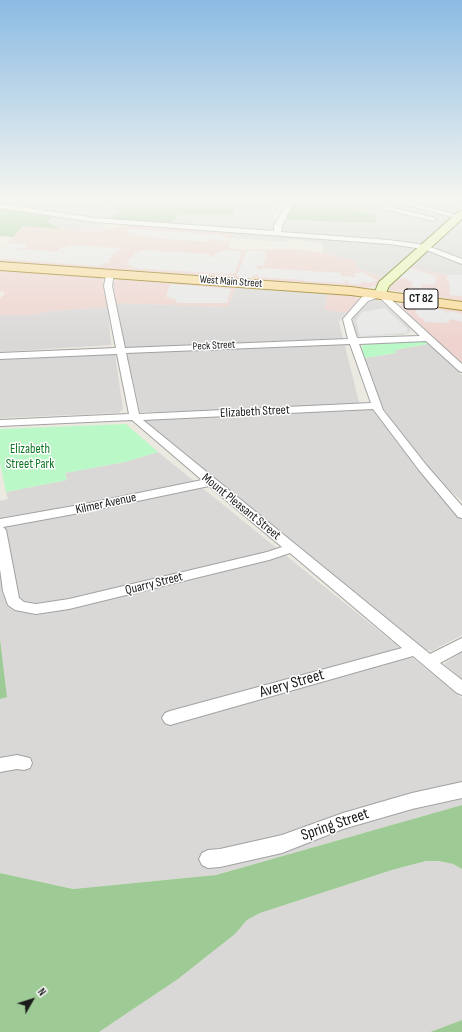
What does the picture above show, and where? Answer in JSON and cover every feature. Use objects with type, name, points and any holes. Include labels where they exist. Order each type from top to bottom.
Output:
[{"type":"main road","name":"West Main Street","points":[[0,266],[283,285],[380,294],[462,306]]},
{"type":"street","points":[[420,247],[438,252],[462,262]]},
{"type":"street","points":[[380,294],[380,290],[383,285],[425,248]]},
{"type":"street","points":[[110,273],[108,283],[135,417]]},
{"type":"street","points":[[380,294],[462,369]]},
{"type":"street","points":[[380,294],[365,300],[348,318],[347,322],[376,406],[427,473],[462,514]]},
{"type":"street","name":"Peck Street","points":[[0,356],[428,338]]},
{"type":"street","name":"Elizabeth Street","points":[[0,423],[376,406]]},
{"type":"street","name":"Mount Pleasant Street","points":[[135,417],[142,425],[462,689]]},
{"type":"street","name":"Kilmer Avenue","points":[[0,523],[85,508],[211,482]]},
{"type":"street","name":"Quarry Street","points":[[0,530],[10,591],[16,604],[22,607],[36,609],[69,604],[269,556],[291,548]]},
{"type":"street","points":[[429,662],[462,644]]},
{"type":"street","name":"Avery Street","points":[[170,718],[414,650]]},
{"type":"street","points":[[0,764],[17,762],[24,763]]},
{"type":"street","name":"Spring Street","points":[[208,859],[220,858],[282,844],[343,821],[412,801],[462,790]]},
{"type":"shaded area","points":[[4,247],[230,247],[231,249],[245,250],[295,249],[354,260],[358,269],[385,278],[376,286],[364,288],[0,262],[0,251]]},
{"type":"shaded area","points":[[4,247],[26,247],[19,248],[17,251],[20,249],[64,252],[63,254],[66,251],[58,251],[60,247],[122,248],[113,255],[107,255],[112,256],[108,263],[104,263],[100,266],[71,264],[71,261],[68,264],[56,263],[58,260],[55,263],[50,262],[52,260],[49,262],[0,259],[0,252]]},
{"type":"shaded area","points":[[323,247],[420,247],[385,278],[357,269],[334,255],[323,253]]},
{"type":"shaded area","points":[[433,247],[462,247],[462,260]]},
{"type":"shaded area","points":[[141,250],[210,254],[211,257],[217,257],[214,254],[228,250],[242,252],[235,273],[229,274],[131,268],[132,265],[126,265],[131,257],[137,257],[133,256],[135,252],[139,252]]},
{"type":"shaded area","points":[[429,250],[462,264],[462,277],[435,273],[408,266]]},
{"type":"shaded area","points":[[246,251],[265,251],[266,255],[263,266],[257,265],[256,268],[258,270],[261,270],[262,268],[341,273],[341,276],[354,277],[355,276],[353,274],[363,272],[377,281],[366,283],[362,281],[361,284],[348,284],[348,281],[346,280],[345,283],[304,281],[304,278],[302,280],[259,277],[258,274],[252,276],[252,278],[242,278],[243,276],[237,276]]},
{"type":"shaded area","points":[[408,266],[435,273],[462,277],[462,301],[388,290],[387,286]]},
{"type":"shaded area","points":[[410,268],[436,276],[435,285],[422,284],[421,288],[412,287],[412,282],[409,282],[409,279],[399,278]]},
{"type":"shaded area","points":[[0,270],[99,276],[103,279],[108,307],[51,311],[30,315],[0,315],[0,298],[4,295],[4,292],[0,291]]},
{"type":"shaded area","points":[[447,275],[462,275],[462,296],[450,295]]},
{"type":"shaded area","points":[[121,278],[236,286],[228,307],[116,303],[113,282]]},
{"type":"shaded area","points":[[170,284],[231,289],[227,303],[177,303],[175,299],[166,297]]},
{"type":"shaded area","points":[[236,286],[328,294],[325,309],[346,313],[339,322],[361,410],[370,409],[373,411],[448,505],[462,508],[462,635],[432,651],[426,650],[145,421],[145,419],[148,418],[356,410],[140,412],[116,303],[228,307]]},
{"type":"shaded area","points":[[327,293],[353,295],[360,300],[346,313],[325,310]]},
{"type":"shaded area","points":[[371,298],[381,301],[410,328],[410,332],[403,335],[356,336],[352,319]]},
{"type":"shaded area","points":[[407,302],[462,310],[462,363],[399,307],[401,304]]},
{"type":"shaded area","points":[[108,307],[111,345],[0,352],[0,315],[30,315],[51,311]]},
{"type":"shaded area","points":[[385,308],[408,329],[406,333],[360,336],[356,321],[362,312]]},
{"type":"shaded area","points":[[415,309],[436,309],[447,311],[447,314],[450,311],[462,314],[462,322],[450,319],[448,323],[425,322],[423,318],[420,318],[416,313]]},
{"type":"shaded area","points":[[428,344],[462,375],[462,501],[438,480],[382,408],[364,358],[396,353],[395,350]]},
{"type":"shaded area","points":[[115,354],[123,409],[119,413],[0,418],[0,360]]},
{"type":"shaded area","points":[[158,452],[462,698],[462,805],[216,875],[73,889],[0,873],[0,699],[7,696],[0,639],[0,501],[8,499],[6,492],[67,480],[65,473],[125,462]]},
{"type":"shaded area","points":[[462,652],[462,679],[444,664]]},
{"type":"shaded area","points":[[426,861],[439,861],[453,864],[462,869],[462,1020],[430,1032],[99,1032],[178,979],[235,934],[247,920],[260,913],[392,870]]},
{"type":"green space","points":[[422,341],[428,344],[395,350],[396,353],[364,358],[361,347],[366,343]]},
{"type":"green space","name":"Elizabeth Street Park","points":[[126,424],[158,452],[125,462],[65,473],[67,480],[6,492],[0,462],[0,429]]},
{"type":"green space","points":[[0,639],[7,697],[0,699]]},
{"type":"green space","points":[[462,805],[462,869],[453,864],[439,861],[426,861],[392,870],[260,913],[247,920],[235,934],[178,979],[99,1032],[0,1032],[0,873],[73,889],[216,875]]},
{"type":"green space","points":[[462,1020],[462,1032],[430,1032]]}]
